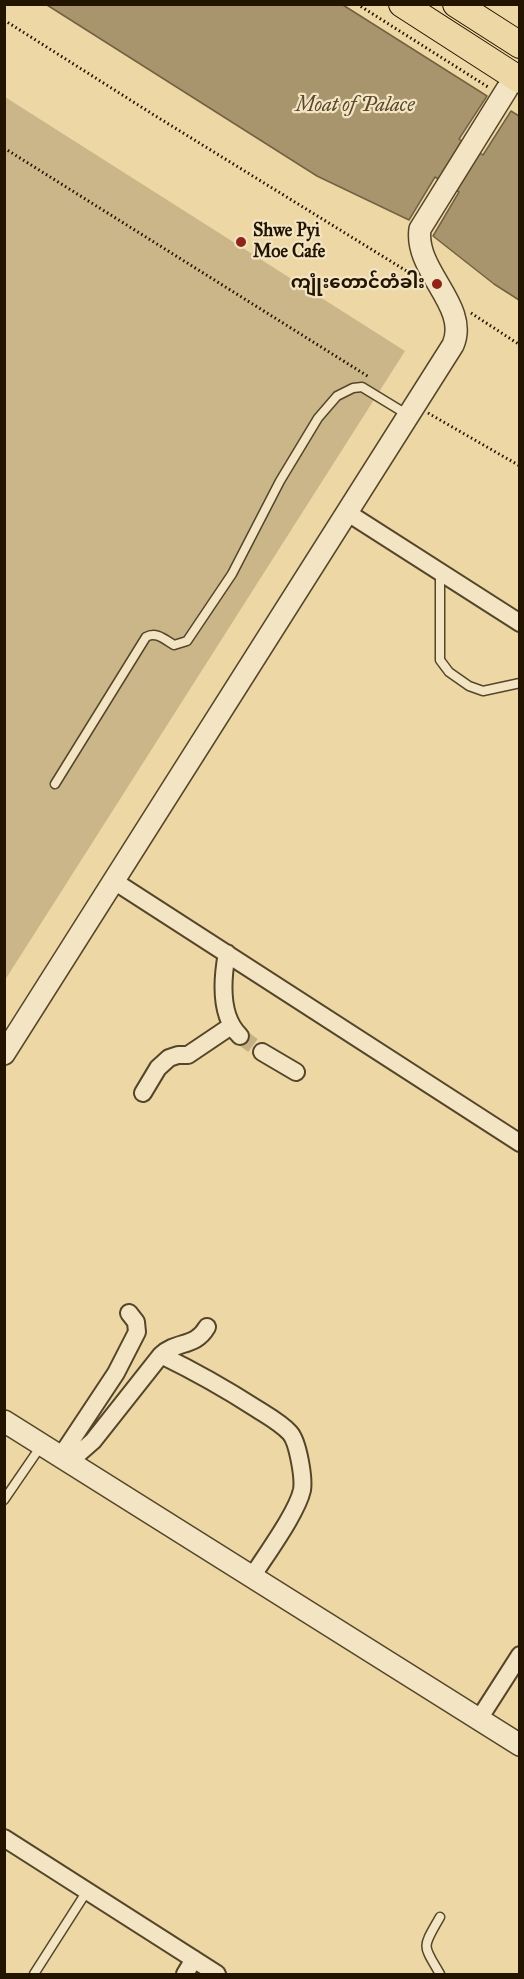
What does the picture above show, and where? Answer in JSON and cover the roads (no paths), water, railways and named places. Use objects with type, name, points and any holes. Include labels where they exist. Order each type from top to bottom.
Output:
[{"type":"main road","points":[[402,4],[509,86],[519,48],[456,4]]},
{"type":"street","points":[[4,1054],[453,345],[458,328],[450,306],[428,267],[421,244],[420,229],[509,86]]},
{"type":"street","points":[[348,513],[519,623]]},
{"type":"street","points":[[114,881],[519,1143]]},
{"type":"street","points":[[144,1093],[158,1068],[169,1058],[188,1055],[235,1031],[223,990],[227,953]]},
{"type":"street","points":[[262,1052],[296,1072]]},
{"type":"street","points":[[65,1459],[137,1332],[136,1322],[129,1313]]},
{"type":"street","points":[[65,1459],[93,1441],[161,1355],[168,1349],[200,1338],[207,1327]]},
{"type":"street","points":[[161,1355],[188,1368],[250,1405],[282,1425],[292,1435],[302,1472],[302,1490],[281,1532],[252,1577]]},
{"type":"street","points":[[4,1421],[519,1745]]},
{"type":"street","points":[[479,1719],[519,1654]]},
{"type":"street","points":[[4,1838],[218,1974]]},
{"type":"street","points":[[185,1974],[194,1959]]},
{"type":"lane","points":[[56,784],[146,638],[150,635],[161,636],[174,645],[187,641],[232,574],[280,481],[318,418],[337,396],[353,388],[362,387],[411,410]]},
{"type":"lane","points":[[440,572],[440,660],[449,672],[469,686],[483,691],[519,683]]},
{"type":"lane","points":[[4,1500],[42,1444]]},
{"type":"lane","points":[[34,1974],[87,1891]]},
{"type":"lane","points":[[440,1917],[425,1947],[440,1974]]},
{"type":"water","name":"Moat of Palace","points":[[47,5],[343,5],[487,96],[459,139],[483,155],[511,111],[519,116],[519,300],[494,284],[433,236],[459,192],[435,177],[409,220],[317,176]]},
{"type":"tunnel","points":[[240,1036],[262,1052]]},
{"type":"place","name":"Shwe Pyi Moe Cafe","points":[[241,242]]},
{"type":"place","name":"ကျုံးတောင်တံခါး","points":[[437,284]]}]
